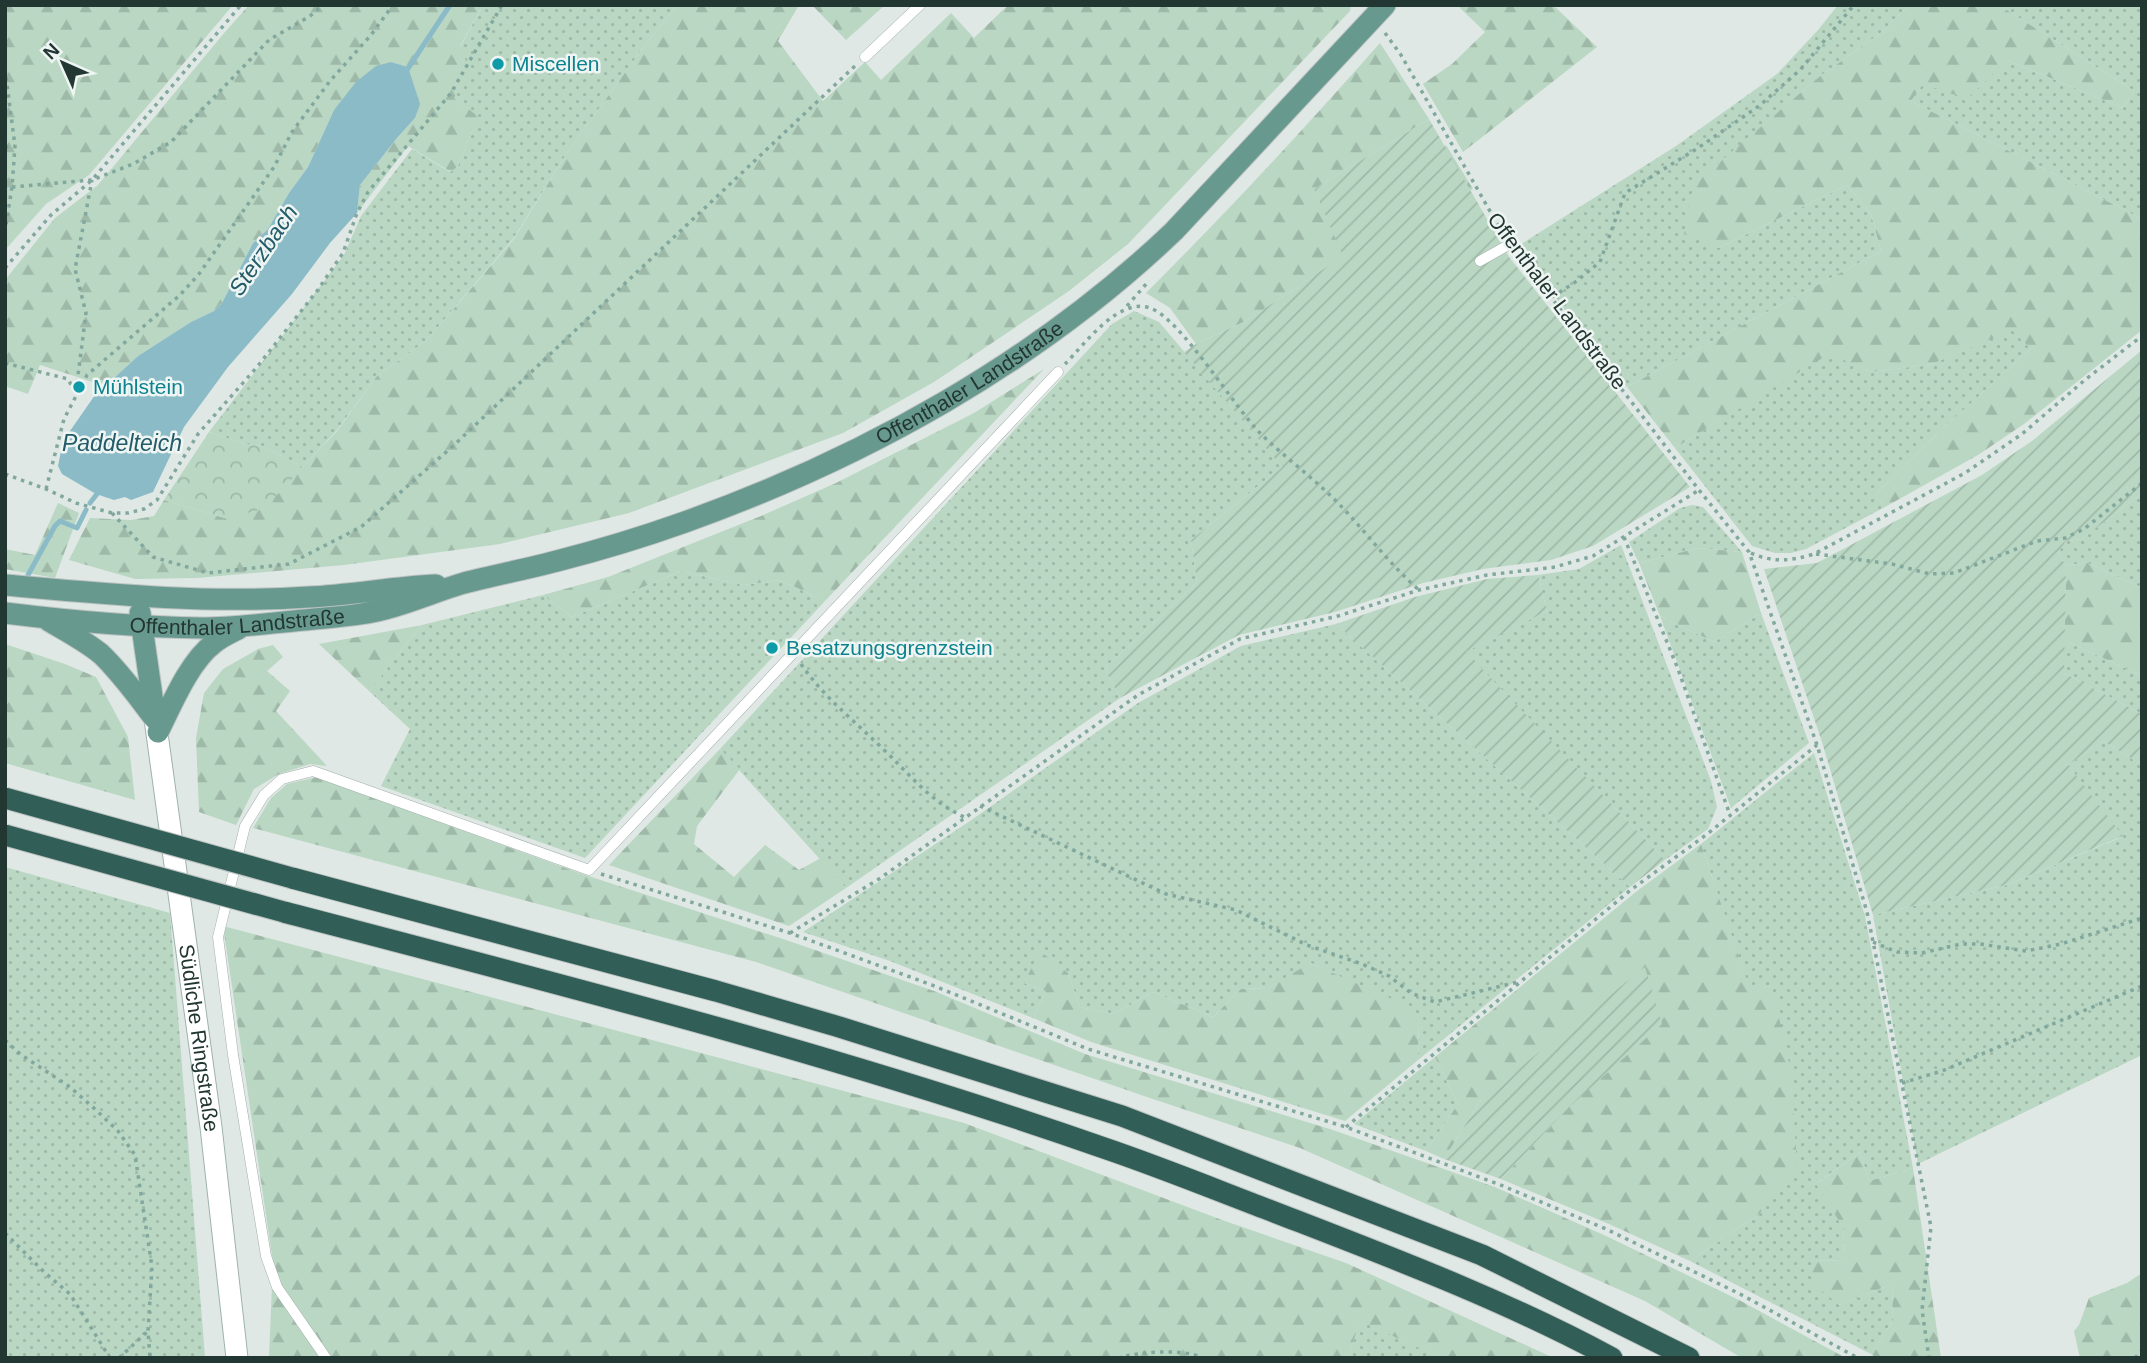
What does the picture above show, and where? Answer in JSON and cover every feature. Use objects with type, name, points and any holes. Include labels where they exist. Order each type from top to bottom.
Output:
[{"type":"highway","points":[[5,798],[716,991],[1122,1116],[1482,1255],[1689,1358]]},
{"type":"highway","points":[[5,835],[715,1028],[842,1064],[1079,1139],[1355,1242],[1468,1289],[1612,1358]]},
{"type":"main road","name":"Offenthaler Landstraße","points":[[5,613],[202,628],[360,614],[556,561],[685,522],[766,491],[853,452],[958,394],[1050,334],[1147,257],[1174,231],[1379,11]]},
{"type":"main road","name":"Offenthaler Landstraße","points":[[5,585],[138,597],[309,597],[399,587],[463,584]]},
{"type":"main road","points":[[138,597],[156,725]]},
{"type":"main road","points":[[44,618],[101,654],[119,673],[156,725]]},
{"type":"main road","points":[[156,725],[201,655],[214,643],[243,626]]},
{"type":"main road","name":"Südliche Ringstraße","points":[[156,725],[211,1127],[237,1358]]},
{"type":"lane","points":[[865,57],[920,5]]},
{"type":"lane","points":[[1480,261],[1510,244]]},
{"type":"lane","points":[[326,1358],[277,1287],[266,1256],[235,1069],[218,937],[245,826],[264,795],[282,779],[313,771],[589,870],[1058,372]]},
{"type":"path","points":[[5,268],[51,215],[92,180],[241,5]]},
{"type":"path","points":[[12,187],[92,180],[133,164],[171,142],[268,40],[310,16],[323,5]]},
{"type":"path","points":[[46,489],[64,419],[87,375],[180,295],[199,274],[274,167],[292,132],[393,5]]},
{"type":"path","points":[[5,474],[76,503],[112,513],[144,509],[157,500],[198,434],[257,367],[317,291],[343,253],[357,213],[368,192],[451,93],[502,5]]},
{"type":"path","points":[[1552,297],[1600,262],[1625,193],[1759,106],[1800,70],[1854,5]]},
{"type":"path","name":"Offenthaler Landstraße","points":[[1379,11],[1490,214],[1510,244],[1749,552],[1817,744],[1867,912],[1931,1227],[1922,1310],[1929,1358]]},
{"type":"path","points":[[112,513],[153,557],[208,573],[289,564],[360,527],[453,446],[865,57]]},
{"type":"path","points":[[5,69],[15,146],[5,231]]},
{"type":"path","points":[[5,147],[15,146]]},
{"type":"path","points":[[76,393],[86,313],[75,269],[92,180]]},
{"type":"path","points":[[1058,372],[1119,311],[1132,307],[1149,308],[1163,316],[1259,432],[1334,499],[1419,590]]},
{"type":"path","points":[[1749,552],[1765,559],[1780,561],[1797,560],[1814,554],[1965,473],[2022,434],[2086,379],[2142,336]]},
{"type":"path","points":[[5,363],[68,379],[76,393]]},
{"type":"path","points":[[1814,554],[1892,564],[1930,574],[1954,573],[2037,541],[2064,538],[2084,529],[2142,483]]},
{"type":"path","points":[[790,933],[879,879],[1138,695],[1240,639],[1338,616],[1419,590],[1487,575],[1555,567],[1593,556],[1699,490]]},
{"type":"path","points":[[1624,537],[1678,669],[1730,815]]},
{"type":"path","points":[[794,653],[824,692],[924,791],[964,817]]},
{"type":"path","points":[[1346,1127],[1632,889],[1730,815],[1817,744]]},
{"type":"path","points":[[979,806],[1166,894],[1236,910],[1307,946],[1389,976],[1411,993],[1435,1002],[1520,982]]},
{"type":"path","points":[[589,870],[790,933],[932,985],[1088,1049],[1346,1127],[1498,1184],[1606,1229],[1740,1294],[1858,1358]]},
{"type":"path","points":[[1873,942],[1897,952],[1922,953],[1961,944],[2003,946],[2026,951],[2061,944],[2142,918]]},
{"type":"path","points":[[1902,1083],[1942,1071],[2142,986]]},
{"type":"path","points":[[5,1040],[20,1054],[87,1102],[118,1131],[135,1155],[152,1267],[148,1331],[150,1358]]},
{"type":"path","points":[[5,1233],[70,1294],[110,1358]]},
{"type":"path","points":[[119,1358],[148,1331]]},
{"type":"path","points":[[2135,1358],[2142,1350]]},
{"type":"path","points":[[1118,1358],[1134,1354],[1194,1353],[1203,1358]]},
{"type":"path","points":[[481,1358],[495,1358]]},
{"type":"green space","points":[[5,5],[233,5],[89,175],[46,204],[5,250]]},
{"type":"green space","points":[[249,5],[483,5],[460,46],[470,71],[454,98],[483,120],[471,133],[458,166],[451,172],[408,146],[357,213],[360,185],[415,118],[408,67],[391,62],[334,110],[308,167],[268,229],[253,243],[222,303],[214,311],[191,322],[138,356],[113,379],[102,385],[40,365],[28,394],[5,386],[5,280],[55,218],[98,185]]},
{"type":"green space","points":[[483,5],[677,5],[567,153],[513,239],[426,341],[377,376],[337,430],[303,467],[262,446],[245,444],[209,432],[344,255],[361,216],[412,149],[450,172],[458,166],[471,133],[482,120],[454,98],[460,47]]},
{"type":"green space","points":[[677,5],[799,5],[778,41],[823,101],[865,62],[881,80],[951,13],[974,38],[1008,5],[1351,5],[1350,11],[1128,244],[1069,291],[934,382],[843,433],[629,513],[500,544],[344,565],[197,578],[135,579],[69,560],[90,518],[131,520],[154,516],[164,500],[225,518],[278,493],[337,431],[377,376],[426,341],[513,240],[567,153]]},
{"type":"green space","points":[[812,5],[885,5],[846,40]]},
{"type":"green space","points":[[1457,5],[1553,5],[1597,47],[1463,152],[1423,84],[1452,64],[1485,32]]},
{"type":"green space","points":[[1838,5],[1909,5],[1882,32],[1819,77],[1695,184],[1718,248],[1847,185],[1871,214],[1881,251],[1627,387],[1577,326],[1518,246],[1676,146],[1777,74]]},
{"type":"green space","points":[[1909,5],[1999,5],[2134,91],[2123,108],[2007,60],[1967,99],[1923,84],[1911,101],[2142,219],[2142,330],[2024,424],[1978,455],[1885,507],[1875,495],[1940,431],[2031,349],[2012,330],[1932,364],[1872,372],[1829,354],[1675,448],[1627,387],[1881,251],[1871,214],[1847,185],[1718,248],[1684,234],[1694,184],[1819,77],[1882,32]]},
{"type":"green space","points":[[1999,5],[2142,5],[2142,219],[1911,101],[1923,83],[1967,98],[2007,60],[2123,108],[2134,91]]},
{"type":"green space","points":[[1380,43],[1429,119],[1314,189],[1326,214],[1446,145],[1473,189],[1344,256],[1246,321],[1196,344],[1170,308],[1146,293],[1265,170]]},
{"type":"green space","points":[[1429,119],[1509,257],[1690,487],[1593,546],[1551,560],[1483,569],[1423,583],[1335,612],[1239,635],[1120,698],[1105,668],[1197,583],[1191,540],[1282,467],[1184,352],[1246,321],[1343,256],[1314,189]]},
{"type":"green space","points":[[1134,311],[1159,322],[1282,467],[1191,540],[1197,583],[1105,668],[1120,698],[846,888],[720,749],[1112,324]]},
{"type":"green space","points":[[2012,329],[2031,349],[1940,431],[1875,495],[1885,507],[1806,549],[1775,553],[1752,546],[1675,448],[1829,353],[1872,372],[1932,364]]},
{"type":"green space","points":[[2142,350],[2142,493],[2082,539],[2066,541],[2058,553],[2066,566],[2064,673],[2142,714],[2142,765],[2103,741],[2068,765],[2123,836],[2007,885],[1873,915],[1822,742],[1764,569],[1817,563],[1982,475],[2032,441]]},
{"type":"green space","points":[[1044,369],[825,601],[780,580],[743,585],[681,571],[572,617],[543,595],[608,577],[836,483],[974,413]]},
{"type":"green space","points":[[209,432],[245,444],[262,446],[303,467],[279,493],[256,511],[225,518],[164,500]]},
{"type":"green space","points":[[2142,493],[2142,588],[2086,562],[2066,566],[2058,553],[2066,541],[2082,539]]},
{"type":"green space","points":[[58,503],[79,513],[55,578],[5,569],[5,549],[35,555]]},
{"type":"green space","points":[[1692,505],[1703,507],[1742,552],[1698,548],[1639,563],[1629,542],[1680,508]]},
{"type":"green space","points":[[1621,545],[1711,781],[1717,807],[1708,829],[1665,860],[1465,652],[1547,611],[1538,575],[1579,569]]},
{"type":"green space","points":[[1698,548],[1742,552],[1761,613],[1714,642],[1660,616],[1639,563]]},
{"type":"green space","points":[[2086,562],[2142,588],[2142,676],[2064,640],[2066,566]]},
{"type":"green space","points":[[681,571],[743,585],[780,580],[825,601],[585,858],[381,786],[410,729],[369,691],[422,625],[543,595],[572,617]]},
{"type":"green space","points":[[1538,575],[1547,611],[1466,652],[1665,860],[1630,887],[1336,624],[1415,597],[1487,579]]},
{"type":"green space","points":[[1761,613],[1809,743],[1731,808],[1660,616],[1714,642]]},
{"type":"green space","points":[[1336,624],[1630,887],[1418,1060],[1419,1020],[1311,963],[1268,988],[1241,989],[1213,1017],[1153,992],[1114,1014],[1080,1007],[1068,973],[1024,983],[1046,991],[1033,1018],[890,961],[803,932],[970,821],[1138,703],[1241,646]]},
{"type":"green space","points":[[422,625],[369,691],[319,644]]},
{"type":"green space","points":[[2064,640],[2142,676],[2142,714],[2064,673]]},
{"type":"green space","points":[[5,644],[96,677],[128,737],[135,800],[5,763]]},
{"type":"green space","points":[[273,645],[283,657],[267,671],[290,691],[276,711],[327,766],[310,764],[279,774],[254,789],[236,825],[199,812],[196,738],[204,693],[223,669],[258,649]]},
{"type":"green space","points":[[2103,741],[2142,765],[2142,1055],[1918,1164],[1873,915],[2007,885],[2122,837],[2068,765]]},
{"type":"green space","points":[[720,749],[740,769],[697,826],[694,844],[734,877],[765,845],[799,870],[821,858],[846,888],[789,926],[609,865]]},
{"type":"green space","points":[[1814,753],[1865,916],[1913,1168],[1869,1181],[1860,1152],[1817,1183],[1844,1229],[1843,1260],[1814,1261],[1839,1305],[1892,1284],[1893,1321],[1871,1354],[1690,1261],[1759,1214],[1772,986],[1750,991],[1701,844]]},
{"type":"green space","points":[[317,777],[582,874],[934,991],[1085,1054],[1333,1130],[1495,1187],[1604,1235],[1739,1300],[1846,1358],[1742,1358],[1645,1301],[1300,1148],[756,962],[253,828],[271,798],[287,784]]},
{"type":"green space","points":[[1701,844],[1750,990],[1772,986],[1792,1077],[1797,1168],[1759,1214],[1690,1261],[1501,1179],[1568,1108],[1482,1098],[1444,1159],[1426,1151],[1458,1104],[1435,1057],[1637,891]]},
{"type":"green space","points":[[5,867],[170,913],[205,1358],[5,1358]]},
{"type":"green space","points":[[223,926],[964,1123],[1222,1220],[1346,1263],[1554,1358],[1441,1358],[1360,1321],[1348,1358],[269,1358],[273,1262]]},
{"type":"green space","points":[[1040,951],[1068,973],[1080,1007],[1114,1014],[1153,992],[1213,1017],[1241,989],[1268,988],[1310,963],[1392,999],[1419,1020],[1418,1060],[1345,1121],[1091,1042],[1033,1018],[1046,991],[1024,983]]},
{"type":"green space","points":[[1645,967],[1662,1024],[1568,1108],[1501,1179],[1444,1159],[1482,1098]]},
{"type":"green space","points":[[1435,1057],[1458,1104],[1426,1151],[1354,1124]]},
{"type":"green space","points":[[1860,1152],[1869,1181],[1913,1168],[1941,1358],[1876,1358],[1871,1354],[1893,1321],[1892,1284],[1839,1305],[1811,1282],[1814,1261],[1843,1260],[1844,1229],[1816,1184]]},
{"type":"green space","points":[[2142,1273],[2142,1358],[2080,1358],[2074,1331],[2089,1298],[2127,1283]]},
{"type":"green space","points":[[1360,1320],[1441,1358],[1348,1358]]},
{"type":"water","name":"Paddelteich","points":[[391,62],[408,67],[420,104],[415,118],[360,185],[357,213],[330,243],[292,294],[228,367],[184,427],[153,492],[131,500],[125,497],[114,500],[96,494],[62,474],[58,466],[63,441],[102,385],[113,379],[138,356],[191,322],[214,311],[222,303],[253,243],[268,229],[308,167],[334,110],[356,82],[376,66]]},
{"type":"waterway","name":"Sterzbach","points":[[405,73],[450,5]]},
{"type":"waterway","name":"Sterzbach","points":[[90,503],[100,490]]},
{"type":"waterway","name":"Sterzbach","points":[[28,575],[55,526],[60,521],[77,528],[86,510]]},
{"type":"place","name":"Miscellen","points":[[498,64]]},
{"type":"place","name":"Mühlstein","points":[[79,387]]},
{"type":"place","name":"Besatzungsgrenzstein","points":[[772,648]]}]
